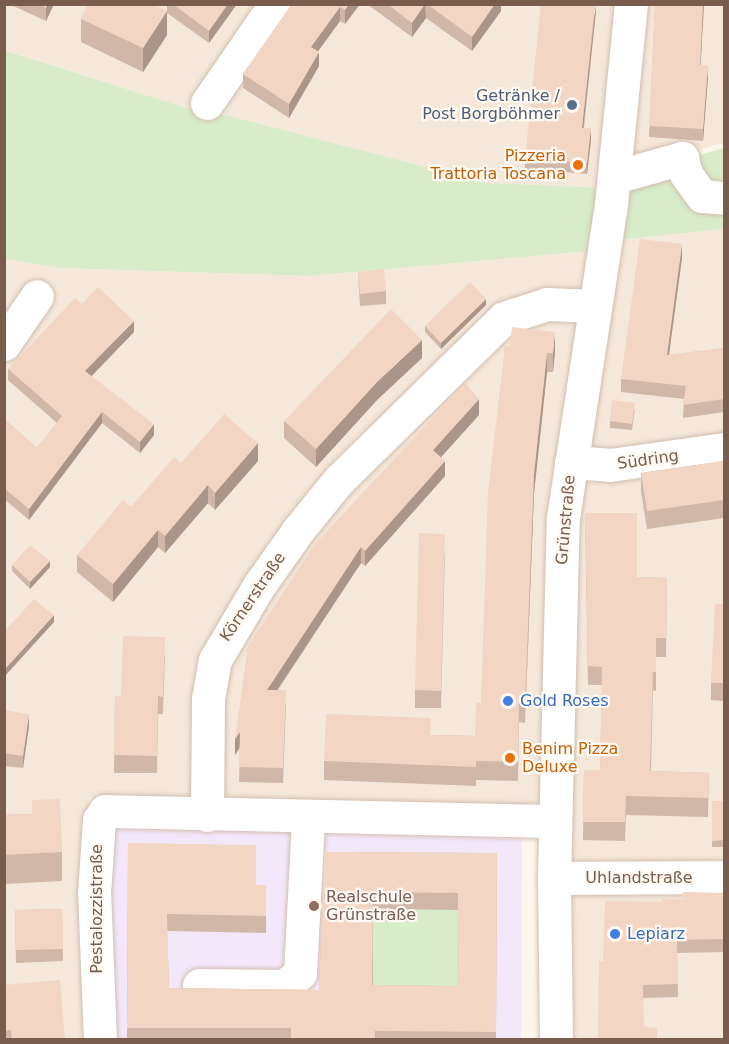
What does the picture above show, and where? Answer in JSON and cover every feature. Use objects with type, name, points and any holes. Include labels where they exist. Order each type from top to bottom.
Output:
[{"type":"street","points":[[207,103],[275,4]]},
{"type":"street","name":"Grünstraße","points":[[556,1040],[554,878],[561,572],[571,462],[615,177],[631,4]]},
{"type":"street","points":[[615,177],[682,158],[686,174],[702,196],[724,198]]},
{"type":"street","points":[[4,344],[37,296]]},
{"type":"street","name":"Körnerstraße","points":[[207,815],[208,699],[215,660],[258,587],[299,529],[338,481],[504,318],[547,304],[595,306]]},
{"type":"street","name":"Südring","points":[[571,462],[610,465],[724,449]]},
{"type":"street","name":"Pestalozzistraße","points":[[100,1040],[94,892],[100,815],[113,809],[207,815]]},
{"type":"street","points":[[207,815],[555,821]]},
{"type":"street","points":[[199,984],[285,986],[300,973],[308,818]]},
{"type":"street","name":"Uhlandstraße","points":[[554,878],[724,877]]},
{"type":"shaded area","points":[[5,5],[264,5],[190,109],[5,50]]},
{"type":"shaded area","points":[[286,5],[623,5],[606,188],[488,183],[226,115],[218,106]]},
{"type":"shaded area","points":[[640,5],[724,5],[724,143],[626,170]]},
{"type":"shaded area","points":[[724,229],[724,441],[582,466],[620,240]]},
{"type":"shaded area","points":[[602,250],[543,806],[89,797],[85,890],[91,1039],[5,1039],[4,259],[58,268],[310,276]]},
{"type":"shaded area","points":[[724,461],[724,1039],[567,1040],[577,485]]},
{"type":"shaded area","name":"Realschule Grünstraße","points":[[108,823],[522,834],[521,1039],[109,1039]]},
{"type":"green space","points":[[4,50],[190,109],[226,115],[488,183],[606,188],[602,250],[310,276],[58,268],[5,259]]},
{"type":"green space","points":[[724,148],[724,229],[620,240],[626,175]]},
{"type":"green space","points":[[373,909],[458,910],[457,1003],[373,1002]]},
{"type":"building","points":[[88,4],[152,4],[167,11],[143,48],[81,19]]},
{"type":"building","points":[[173,4],[228,4],[209,31]]},
{"type":"building","points":[[292,4],[349,4],[345,10],[340,7],[311,47],[319,52],[289,104],[243,74]]},
{"type":"building","points":[[387,4],[425,4],[412,23]]},
{"type":"building","points":[[427,4],[495,4],[472,37]]},
{"type":"building","points":[[541,4],[595,4],[582,128],[591,128],[587,163],[525,158]]},
{"type":"building","points":[[655,4],[703,4],[700,65],[708,65],[703,129],[649,126]]},
{"type":"building","points":[[640,239],[682,244],[667,355],[724,348],[724,399],[683,405],[686,386],[621,379]]},
{"type":"building","points":[[384,269],[386,291],[360,294],[358,272]]},
{"type":"building","points":[[470,282],[486,299],[441,343],[425,326]]},
{"type":"building","points":[[98,287],[134,321],[85,371],[154,424],[140,442],[102,412],[29,509],[4,488],[4,419],[37,448],[62,416],[8,369],[75,298],[82,304]]},
{"type":"building","points":[[391,309],[422,340],[377,382],[316,449],[284,421]]},
{"type":"building","points":[[512,327],[555,332],[553,353],[547,353],[534,474],[525,704],[519,703],[518,762],[476,761],[476,767],[324,761],[326,714],[431,718],[430,735],[475,736],[476,703],[481,703],[488,492],[505,346],[510,346]]},
{"type":"building","points":[[465,383],[479,399],[433,450],[445,461],[365,551],[361,547],[267,690],[286,690],[283,768],[239,767],[240,732],[235,739],[248,646],[315,544]]},
{"type":"building","points":[[612,400],[635,403],[632,424],[610,421]]},
{"type":"building","points":[[224,414],[258,443],[215,493],[208,485],[165,536],[158,530],[113,584],[77,555],[123,500],[131,507],[174,457],[181,463]]},
{"type":"building","points":[[724,461],[724,500],[647,511],[641,473]]},
{"type":"building","points":[[585,513],[637,513],[637,577],[667,578],[666,638],[656,638],[656,672],[653,672],[650,771],[709,773],[708,798],[626,796],[625,822],[583,822],[584,770],[600,770],[602,667],[588,666]]},
{"type":"building","points":[[419,533],[445,534],[441,691],[415,690]]},
{"type":"building","points":[[30,545],[50,561],[30,582],[12,565]]},
{"type":"building","points":[[34,599],[54,615],[4,670],[4,632]]},
{"type":"building","points":[[715,604],[724,604],[724,683],[711,683]]},
{"type":"building","points":[[123,636],[165,637],[163,697],[158,696],[157,756],[114,755],[115,696],[121,696]]},
{"type":"building","points":[[4,710],[29,714],[23,756],[4,753]]},
{"type":"building","points":[[60,799],[62,852],[4,855],[4,815],[32,814],[32,800]]},
{"type":"building","points":[[712,801],[724,801],[724,840],[712,841]]},
{"type":"building","points":[[128,843],[256,845],[256,885],[266,885],[266,916],[167,914],[169,988],[319,990],[324,852],[497,853],[496,1032],[375,1031],[375,1040],[291,1040],[291,1028],[127,1028]],"holes":[[[373,892],[458,893],[457,986],[372,985]]]},
{"type":"building","points":[[683,892],[724,893],[724,939],[677,940],[678,984],[643,985],[644,1027],[657,1028],[657,1040],[598,1040],[599,961],[603,961],[605,901],[662,902],[662,899],[683,899]]},
{"type":"building","points":[[62,909],[63,949],[16,950],[15,910]]},
{"type":"building","points":[[60,980],[65,1040],[12,1040],[11,1030],[4,1031],[4,985]]},
{"type":"place","name":"Getränke / Post Borgböhmer","points":[[572,105]]},
{"type":"place","name":"Pizzeria Trattoria Toscana","points":[[578,165]]},
{"type":"place","name":"Gold Roses","points":[[508,701]]},
{"type":"place","name":"Benim Pizza Deluxe","points":[[510,758]]},
{"type":"place","name":"Realschule Grünstraße","points":[[314,906]]},
{"type":"place","name":"Lepiarz","points":[[615,934]]}]
